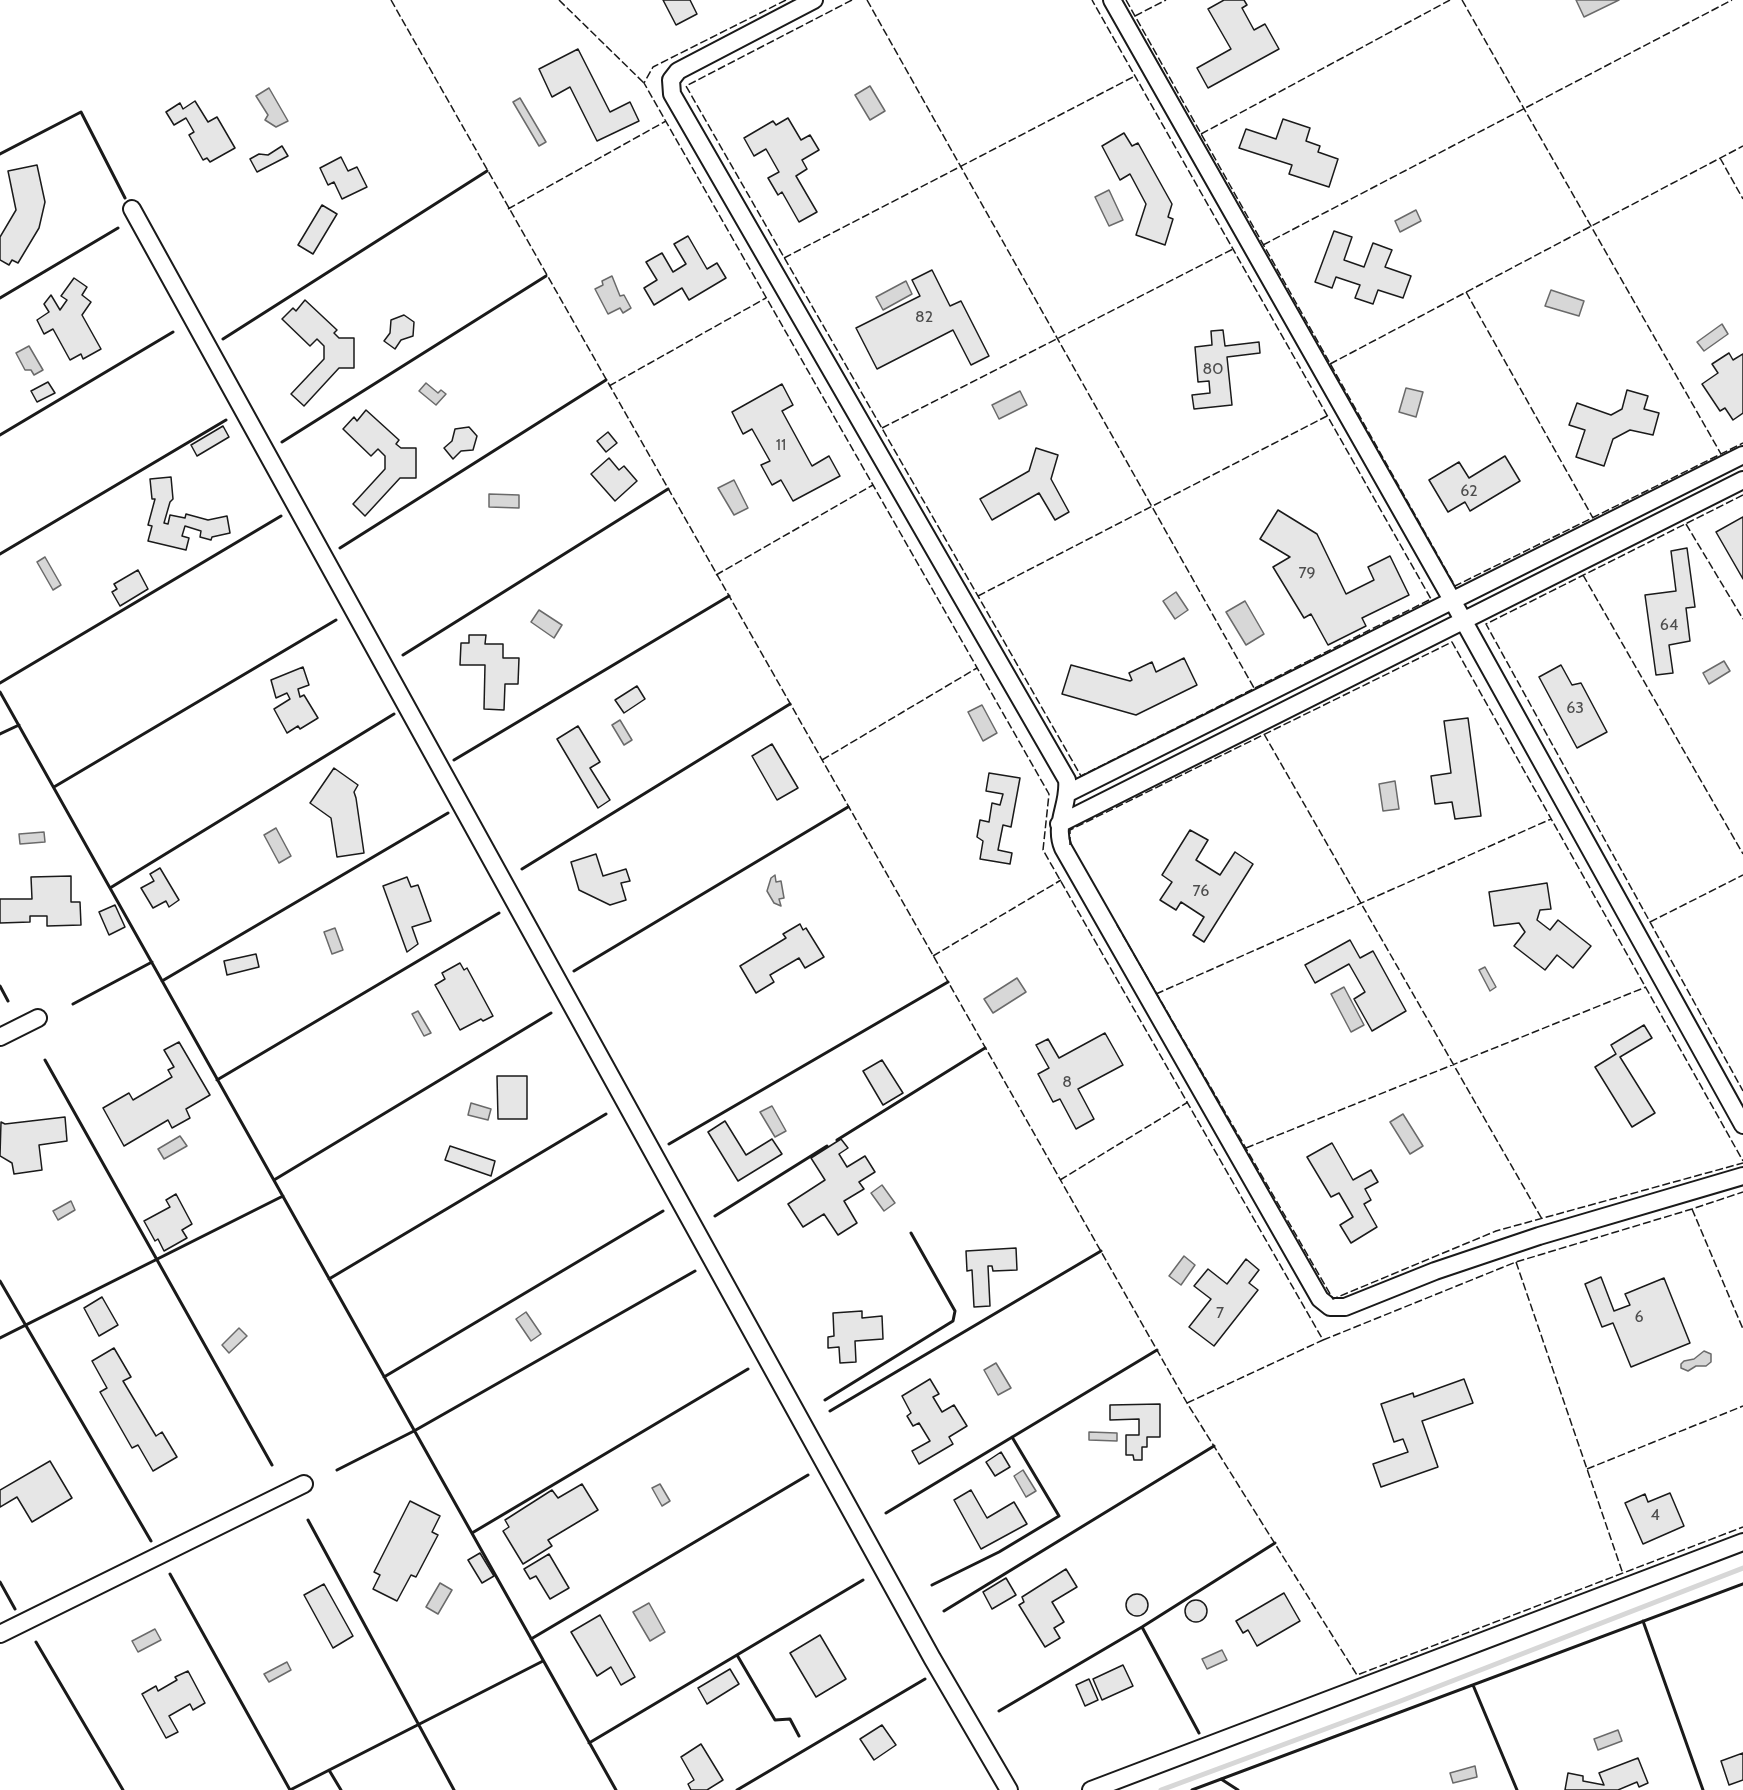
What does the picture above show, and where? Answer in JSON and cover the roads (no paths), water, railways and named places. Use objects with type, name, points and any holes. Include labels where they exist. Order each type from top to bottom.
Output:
[{"type":"street","points":[[814,0],[678,71],[671,80],[672,94],[1066,780],[1068,793],[1059,824],[1059,838],[1063,848],[1320,1299],[1330,1307],[1345,1306],[1435,1271],[1539,1236],[1743,1176]]},
{"type":"street","points":[[1112,0],[1452,600],[1743,1125]]},
{"type":"street","points":[[132,209],[932,1658],[1009,1790]]},
{"type":"street","points":[[1068,793],[1743,455]]},
{"type":"street","points":[[1059,824],[1743,480]]},
{"type":"street","points":[[0,1037],[38,1018]]},
{"type":"street","points":[[0,1634],[304,1484]]},
{"type":"street","points":[[1091,1790],[1743,1542]]},
{"type":"waterway","points":[[1161,1790],[1398,1702],[1743,1568]]}]
